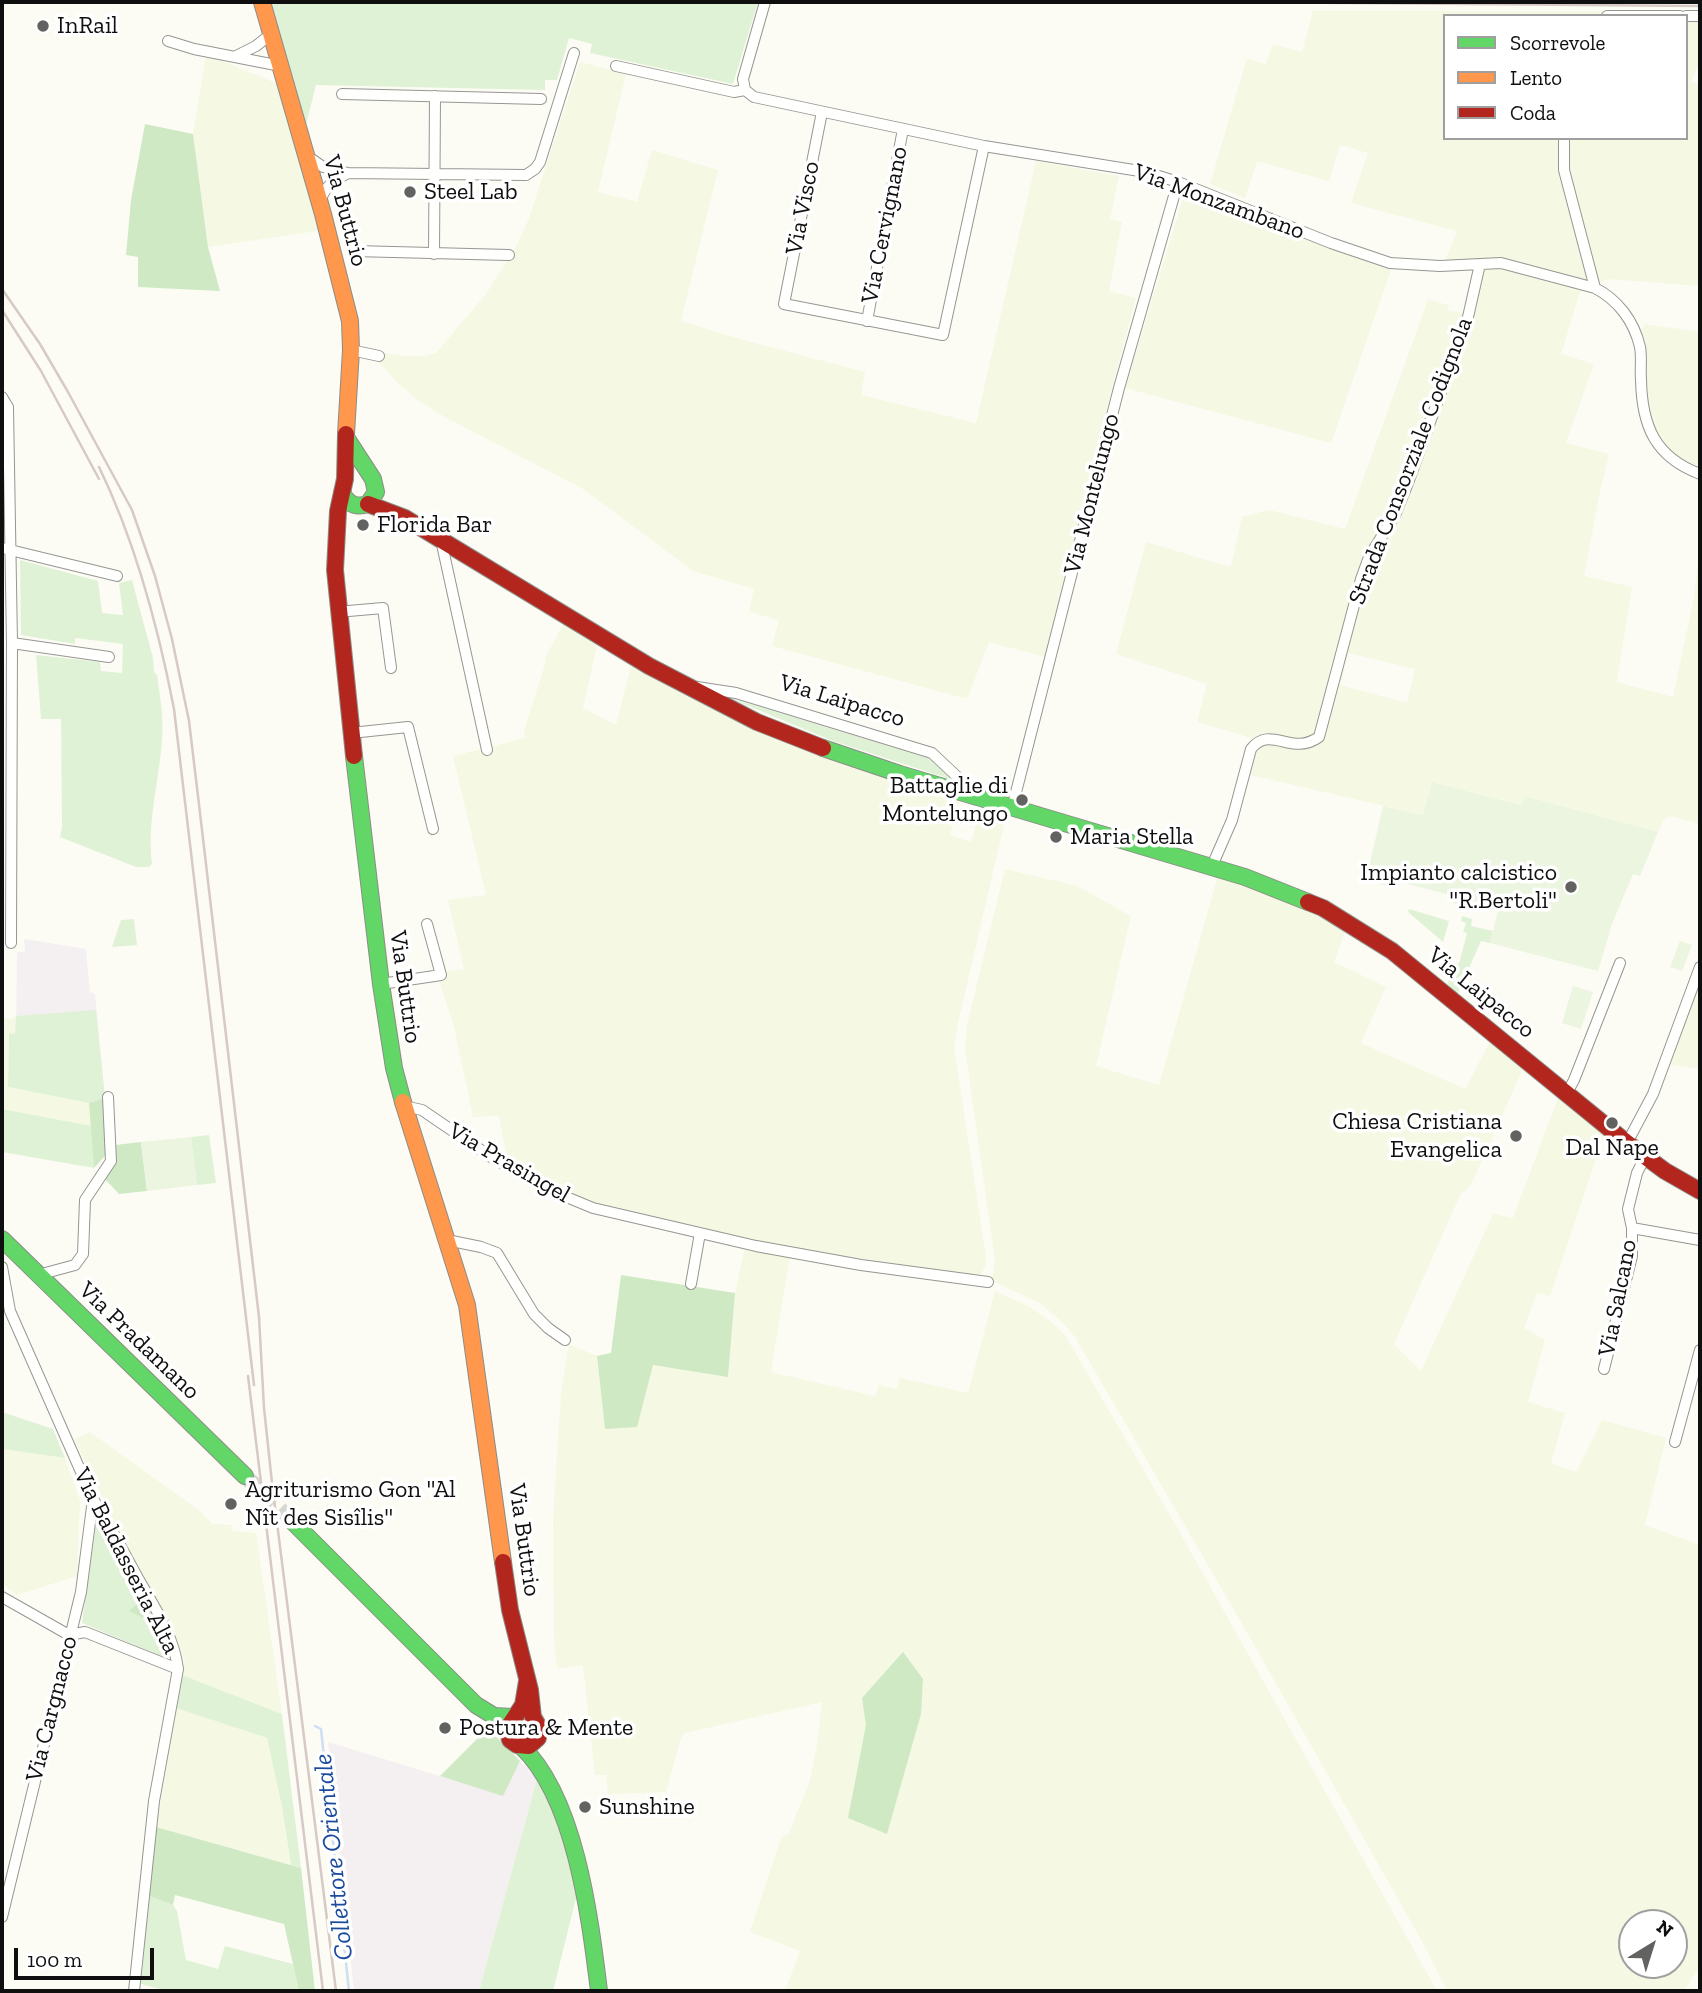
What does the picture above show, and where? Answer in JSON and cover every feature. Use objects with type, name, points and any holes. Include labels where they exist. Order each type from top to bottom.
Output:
[{"type":"street","name":"Via Buttrio","points":[[262,2],[320,202],[347,307],[351,350],[343,486],[337,521],[337,612],[381,984],[394,1068],[472,1327],[510,1610],[533,1717],[538,1723],[540,1752],[581,1869],[599,1991]]},
{"type":"street","points":[[745,90],[743,79],[765,2]]},
{"type":"street","points":[[236,56],[256,46],[271,34]]},
{"type":"street","points":[[169,41],[194,49],[281,66]]},
{"type":"street","points":[[313,180],[348,173],[521,176],[535,169],[541,158],[574,53]]},
{"type":"street","name":"Via Monzambano","points":[[616,66],[734,92],[745,90],[754,97],[822,113],[984,146],[1146,172],[1390,263],[1440,266],[1501,263],[1595,288],[1608,294],[1634,328],[1640,348],[1642,407],[1649,430],[1669,457],[1700,474]]},
{"type":"street","points":[[342,94],[541,99]]},
{"type":"street","points":[[434,254],[436,96]]},
{"type":"street","name":"Via Visco","points":[[822,113],[784,304],[867,321]]},
{"type":"street","name":"Via Cervignano","points":[[867,321],[903,129]]},
{"type":"street","points":[[1564,140],[1564,170],[1595,288]]},
{"type":"street","points":[[867,321],[943,335],[984,146]]},
{"type":"street","points":[[306,155],[331,176]]},
{"type":"street","points":[[320,202],[331,176]]},
{"type":"street","name":"Via Montelungo","points":[[1012,808],[1119,388],[1178,182]]},
{"type":"street","points":[[354,251],[509,255]]},
{"type":"street","name":"Strada Consorziale Codignola","points":[[1212,866],[1237,800],[1251,749],[1258,741],[1266,739],[1298,745],[1310,744],[1319,737],[1361,579],[1369,557],[1395,515],[1408,482],[1468,317],[1480,264]]},
{"type":"street","points":[[351,350],[379,356]]},
{"type":"street","points":[[3,398],[8,407],[6,549],[12,643],[6,690],[6,855],[11,943]]},
{"type":"street","points":[[337,521],[374,498],[373,482],[345,436]]},
{"type":"street","points":[[361,505],[346,501],[343,486],[355,472],[373,482]]},
{"type":"street","name":"Via Laipacco","points":[[373,482],[405,518]]},
{"type":"street","name":"Via Laipacco","points":[[361,505],[405,518],[684,685],[794,738],[964,794],[1212,866],[1289,892],[1357,927],[1392,951],[1627,1143],[1665,1171],[1700,1191]]},
{"type":"street","points":[[440,540],[487,750]]},
{"type":"street","points":[[6,549],[117,576]]},
{"type":"street","points":[[337,612],[383,608],[391,667]]},
{"type":"street","points":[[12,643],[108,657]]},
{"type":"street","name":"Via Laipacco","points":[[684,685],[736,693],[932,753],[965,784],[964,794]]},
{"type":"street","points":[[351,733],[408,727],[433,829]]},
{"type":"street","points":[[381,984],[441,975],[427,924]]},
{"type":"street","points":[[1567,1093],[1620,963]]},
{"type":"street","points":[[1627,1143],[1653,1094],[1700,967]]},
{"type":"street","points":[[38,1275],[75,1265],[81,1258],[85,1200],[111,1161],[108,1097]]},
{"type":"street","name":"Via Prasingel","points":[[404,1106],[422,1110],[491,1157],[547,1189],[580,1203],[630,1218],[861,1265],[988,1282]]},
{"type":"street","name":"Via Salcano","points":[[1604,1369],[1632,1256],[1632,1228],[1628,1209],[1634,1182],[1645,1157]]},
{"type":"street","name":"Via Salcano","points":[[1632,1228],[1700,1240]]},
{"type":"street","points":[[691,1284],[700,1233]]},
{"type":"street","name":"Via Pradamano","points":[[2,1239],[245,1476]]},
{"type":"street","points":[[447,1240],[497,1253],[534,1314],[548,1328],[565,1339]]},
{"type":"street","name":"Via Baldasseria Alta","points":[[2,1267],[10,1311],[93,1499],[107,1520],[174,1648],[178,1670],[154,1801],[134,1991]]},
{"type":"street","points":[[1675,1442],[1700,1350]]},
{"type":"street","name":"Via Cargnacco","points":[[2,1917],[80,1592],[93,1499]]},
{"type":"street","points":[[293,1521],[483,1715],[514,1742],[532,1744],[539,1734]]},
{"type":"street","points":[[2,1597],[69,1635],[85,1632],[178,1670]]},
{"type":"street","points":[[514,1742],[507,1728],[524,1701],[527,1681]]},
{"type":"street","points":[[476,1705],[494,1716],[524,1714],[533,1717]]},
{"type":"street","name":"Via Buttrio","points":[[514,1742],[534,1759],[549,1783]]},
{"type":"shaded area","points":[[24,939],[86,949],[90,992],[95,994],[105,1098],[89,1103],[16,1033],[17,952],[25,952]]},
{"type":"shaded area","points":[[328,1742],[502,1795],[520,1761],[537,1779],[479,1991],[354,1991]]},
{"type":"green space","points":[[270,2],[758,2],[733,84],[590,53],[592,44],[569,38],[557,80],[545,80],[545,90],[316,85],[306,125]]},
{"type":"green space","points":[[1313,11],[1700,11],[1700,62],[1691,81],[1700,86],[1700,286],[1607,279],[1580,292],[1561,354],[1594,364],[1566,443],[1609,454],[1584,576],[1632,587],[1617,682],[1673,697],[1694,597],[1700,546],[1700,824],[1669,816],[1663,820],[1658,832],[1526,796],[1523,805],[1432,782],[1423,815],[1242,773],[1252,738],[1197,722],[1207,684],[1116,654],[1146,542],[1231,567],[1242,517],[1269,510],[1345,529],[1428,300],[1449,305],[1447,310],[1467,314],[1476,272],[1462,269],[1446,258],[1457,231],[1351,203],[1368,153],[1340,145],[1329,181],[1257,161],[1245,198],[1210,184],[1247,58],[1266,64],[1273,44],[1302,52]],"holes":[[[1348,653],[1415,669],[1407,703],[1340,685]]]},
{"type":"green space","points":[[206,54],[278,84],[324,230],[208,247],[193,134]]},
{"type":"green space","points":[[580,62],[626,74],[598,192],[637,202],[652,150],[718,170],[681,321],[865,372],[861,395],[976,423],[1036,161],[1119,176],[1110,219],[1122,222],[1109,291],[1136,298],[1095,453],[1049,658],[989,642],[967,699],[772,646],[779,620],[749,612],[754,589],[693,571],[583,489],[443,416],[416,399],[368,350],[402,356],[436,353],[486,294],[516,247],[529,218]]},
{"type":"green space","points":[[145,124],[193,134],[208,247],[220,291],[138,287],[138,257],[126,255],[131,200]]},
{"type":"green space","points":[[1185,192],[1391,270],[1331,443],[1125,388]]},
{"type":"green space","points":[[1645,324],[1700,332],[1700,468],[1660,450],[1646,430],[1635,341]]},
{"type":"green space","points":[[20,560],[98,581],[102,613],[123,615],[119,583],[132,580],[153,658],[154,672],[157,675],[162,716],[161,756],[151,833],[152,864],[149,867],[136,867],[60,837],[61,719],[41,719],[36,655],[100,662],[101,671],[122,673],[123,644],[75,638],[75,644],[21,635]]},
{"type":"green space","points":[[563,624],[597,646],[583,708],[616,725],[631,666],[678,692],[761,731],[961,798],[950,835],[971,842],[982,804],[1007,812],[954,1047],[986,1257],[981,1274],[971,1276],[862,1262],[757,1243],[586,1202],[508,1164],[499,1116],[473,1117],[454,1027],[440,983],[445,972],[464,969],[448,900],[486,895],[453,756],[526,738],[524,731],[546,661],[544,660]]},
{"type":"green space","points":[[727,697],[931,759],[956,781],[833,741]]},
{"type":"green space","points":[[1432,782],[1522,805],[1525,796],[1658,832],[1640,876],[1633,874],[1612,924],[1598,971],[1490,943],[1499,907],[1475,901],[1473,908],[1453,903],[1454,896],[1392,880],[1390,887],[1366,880],[1383,806],[1423,815]]},
{"type":"green space","points":[[1005,869],[1077,886],[1131,916],[1096,1066],[1159,1085],[1218,875],[1289,901],[1346,929],[1334,962],[1386,987],[1361,1043],[1465,1089],[1491,1040],[1523,1069],[1471,1185],[1460,1195],[1394,1344],[1421,1371],[1493,1214],[1513,1218],[1558,1098],[1604,1135],[1550,1296],[1537,1293],[1524,1328],[1545,1340],[1528,1402],[1565,1413],[1551,1463],[1576,1472],[1602,1420],[1666,1438],[1645,1525],[1700,1545],[1700,1966],[1684,1991],[1447,1991],[1423,1943],[1244,1627],[1075,1337],[1040,1303],[992,1281],[995,1261],[965,1048],[967,1025]]},
{"type":"green space","points":[[1409,909],[1449,921],[1443,942],[1408,912]]},
{"type":"green space","points":[[1462,916],[1472,919],[1471,926],[1493,931],[1490,943],[1481,941],[1457,995],[1450,988],[1448,976],[1451,961],[1459,964],[1467,933],[1463,932],[1466,923],[1461,921]]},
{"type":"green space","points":[[134,919],[137,945],[112,947],[121,920]]},
{"type":"green space","points":[[1680,941],[1692,945],[1682,971],[1670,967]]},
{"type":"green space","points":[[1573,986],[1593,992],[1581,1029],[1562,1023]]},
{"type":"green space","points":[[1697,992],[1700,993],[1700,1069],[1665,1064]]},
{"type":"green space","points":[[96,1010],[105,1098],[89,1103],[8,1087],[9,1033],[15,1034],[16,1016]]},
{"type":"green space","points":[[16,1016],[15,1034],[9,1033],[8,1087],[89,1103],[92,1126],[2,1109],[2,1017],[11,1019]]},
{"type":"green space","points":[[105,1098],[106,1155],[94,1168],[89,1103]]},
{"type":"green space","points":[[2,1109],[92,1126],[94,1168],[2,1152]]},
{"type":"green space","points":[[209,1135],[216,1183],[197,1185],[191,1137]]},
{"type":"green space","points":[[191,1137],[197,1185],[147,1191],[141,1142]]},
{"type":"green space","points":[[141,1142],[147,1191],[119,1194],[104,1178],[117,1162],[115,1145]]},
{"type":"green space","points":[[745,1248],[790,1256],[771,1372],[875,1396],[879,1385],[897,1389],[900,1378],[968,1393],[995,1291],[1030,1307],[1065,1335],[1174,1522],[1437,1991],[785,1991],[800,1951],[750,1932],[781,1838],[789,1833],[810,1780],[822,1702],[685,1733],[680,1741],[666,1792],[608,1794],[606,1775],[595,1775],[583,1665],[557,1669],[554,1641],[553,1519],[561,1394],[569,1344],[597,1356],[605,1428],[653,1365],[728,1376],[735,1293]]},
{"type":"green space","points":[[621,1275],[735,1293],[728,1377],[653,1365],[637,1427],[605,1429],[597,1356],[611,1353]]},
{"type":"green space","points":[[2,1412],[53,1429],[65,1458],[2,1449]]},
{"type":"green space","points":[[90,1432],[200,1511],[212,1524],[232,1525],[232,1531],[256,1533],[282,1714],[182,1675],[185,1663],[172,1628],[122,1537],[74,1439]]},
{"type":"green space","points":[[2,1449],[65,1458],[80,1500],[77,1576],[17,1595],[2,1584]]},
{"type":"green space","points":[[101,1522],[146,1596],[130,1611],[162,1628],[173,1653],[169,1657],[163,1657],[82,1623],[95,1528]]},
{"type":"green space","points":[[146,1596],[162,1628],[129,1611]]},
{"type":"green space","points":[[903,1652],[923,1679],[921,1714],[887,1834],[848,1818],[866,1725],[862,1698]]},
{"type":"green space","points":[[182,1675],[282,1714],[301,1868],[291,1865],[267,1738],[176,1708]]},
{"type":"green space","points":[[176,1708],[267,1738],[291,1865],[156,1827]]},
{"type":"green space","points":[[488,1728],[520,1761],[503,1796],[440,1776]]},
{"type":"green space","points":[[537,1779],[548,1796],[580,1882],[553,1991],[479,1991]]},
{"type":"green space","points":[[156,1827],[301,1868],[315,1991],[299,1991],[284,1924],[175,1895],[173,1905],[149,1896]]},
{"type":"green space","points":[[149,1896],[173,1905],[177,1911],[186,1960],[218,1969],[225,1946],[293,1964],[299,1991],[168,1991],[141,1984]]},
{"type":"waterway","name":"Collettore Orientale","points":[[315,1726],[321,1729],[349,1991]]},
{"type":"tunnel","points":[[245,1476],[293,1522]]},
{"type":"railway","points":[[1233,2],[1700,6]]},
{"type":"railway","points":[[2,289],[40,344],[132,510],[155,576],[172,639],[189,721],[259,1317],[264,1408],[272,1483],[336,1991]]},
{"type":"railway","points":[[2,310],[41,371],[99,479]]},
{"type":"railway","points":[[99,467],[135,555],[161,647],[174,709],[254,1385]]},
{"type":"railway","points":[[248,1376],[323,1991]]},
{"type":"traffic: fast","points":[[342,493],[347,500],[360,506],[368,504],[376,492],[373,479],[347,439]]},
{"type":"traffic: fast","points":[[823,748],[900,774],[1245,877],[1308,902]]},
{"type":"traffic: fast","points":[[354,756],[381,984],[394,1068],[403,1102]]},
{"type":"traffic: fast","points":[[2,1239],[245,1476]]},
{"type":"traffic: fast","points":[[293,1522],[476,1705],[494,1716],[513,1717]]},
{"type":"traffic: fast","points":[[521,1746],[540,1769],[555,1796],[567,1827],[585,1896],[599,1991]]},
{"type":"traffic: slow","points":[[262,2],[323,214],[350,321],[346,434]]},
{"type":"traffic: slow","points":[[403,1102],[467,1305],[503,1562]]},
{"type":"traffic: jam","points":[[346,434],[345,479],[338,511],[335,570],[354,756]]},
{"type":"traffic: jam","points":[[368,504],[405,518],[649,666],[757,722],[823,748]]},
{"type":"traffic: jam","points":[[1308,902],[1323,908],[1392,951],[1627,1143],[1665,1171],[1700,1191]]},
{"type":"traffic: jam","points":[[503,1562],[510,1610],[530,1690],[533,1717],[539,1727],[538,1738],[529,1746],[517,1745],[510,1740],[507,1729],[523,1705],[527,1681]]},
{"type":"place","name":"InRail","points":[[43,26]]},
{"type":"place","name":"Steel Lab","points":[[410,192]]},
{"type":"place","name":"Florida Bar","points":[[363,525]]},
{"type":"place","name":"Battaglie di Montelungo","points":[[1022,800]]},
{"type":"place","name":"Maria Stella","points":[[1056,837]]},
{"type":"place","name":"Impianto calcistico \"R.Bertoli\"","points":[[1571,887]]},
{"type":"place","name":"Dal Nape","points":[[1612,1123]]},
{"type":"place","name":"Chiesa Cristiana Evangelica","points":[[1516,1136]]},
{"type":"place","name":"Agriturismo Gon \"Al Nît des Sisîlis\"","points":[[231,1504]]},
{"type":"place","name":"Postura & Mente","points":[[445,1728]]},
{"type":"place","name":"Sunshine","points":[[585,1807]]}]
